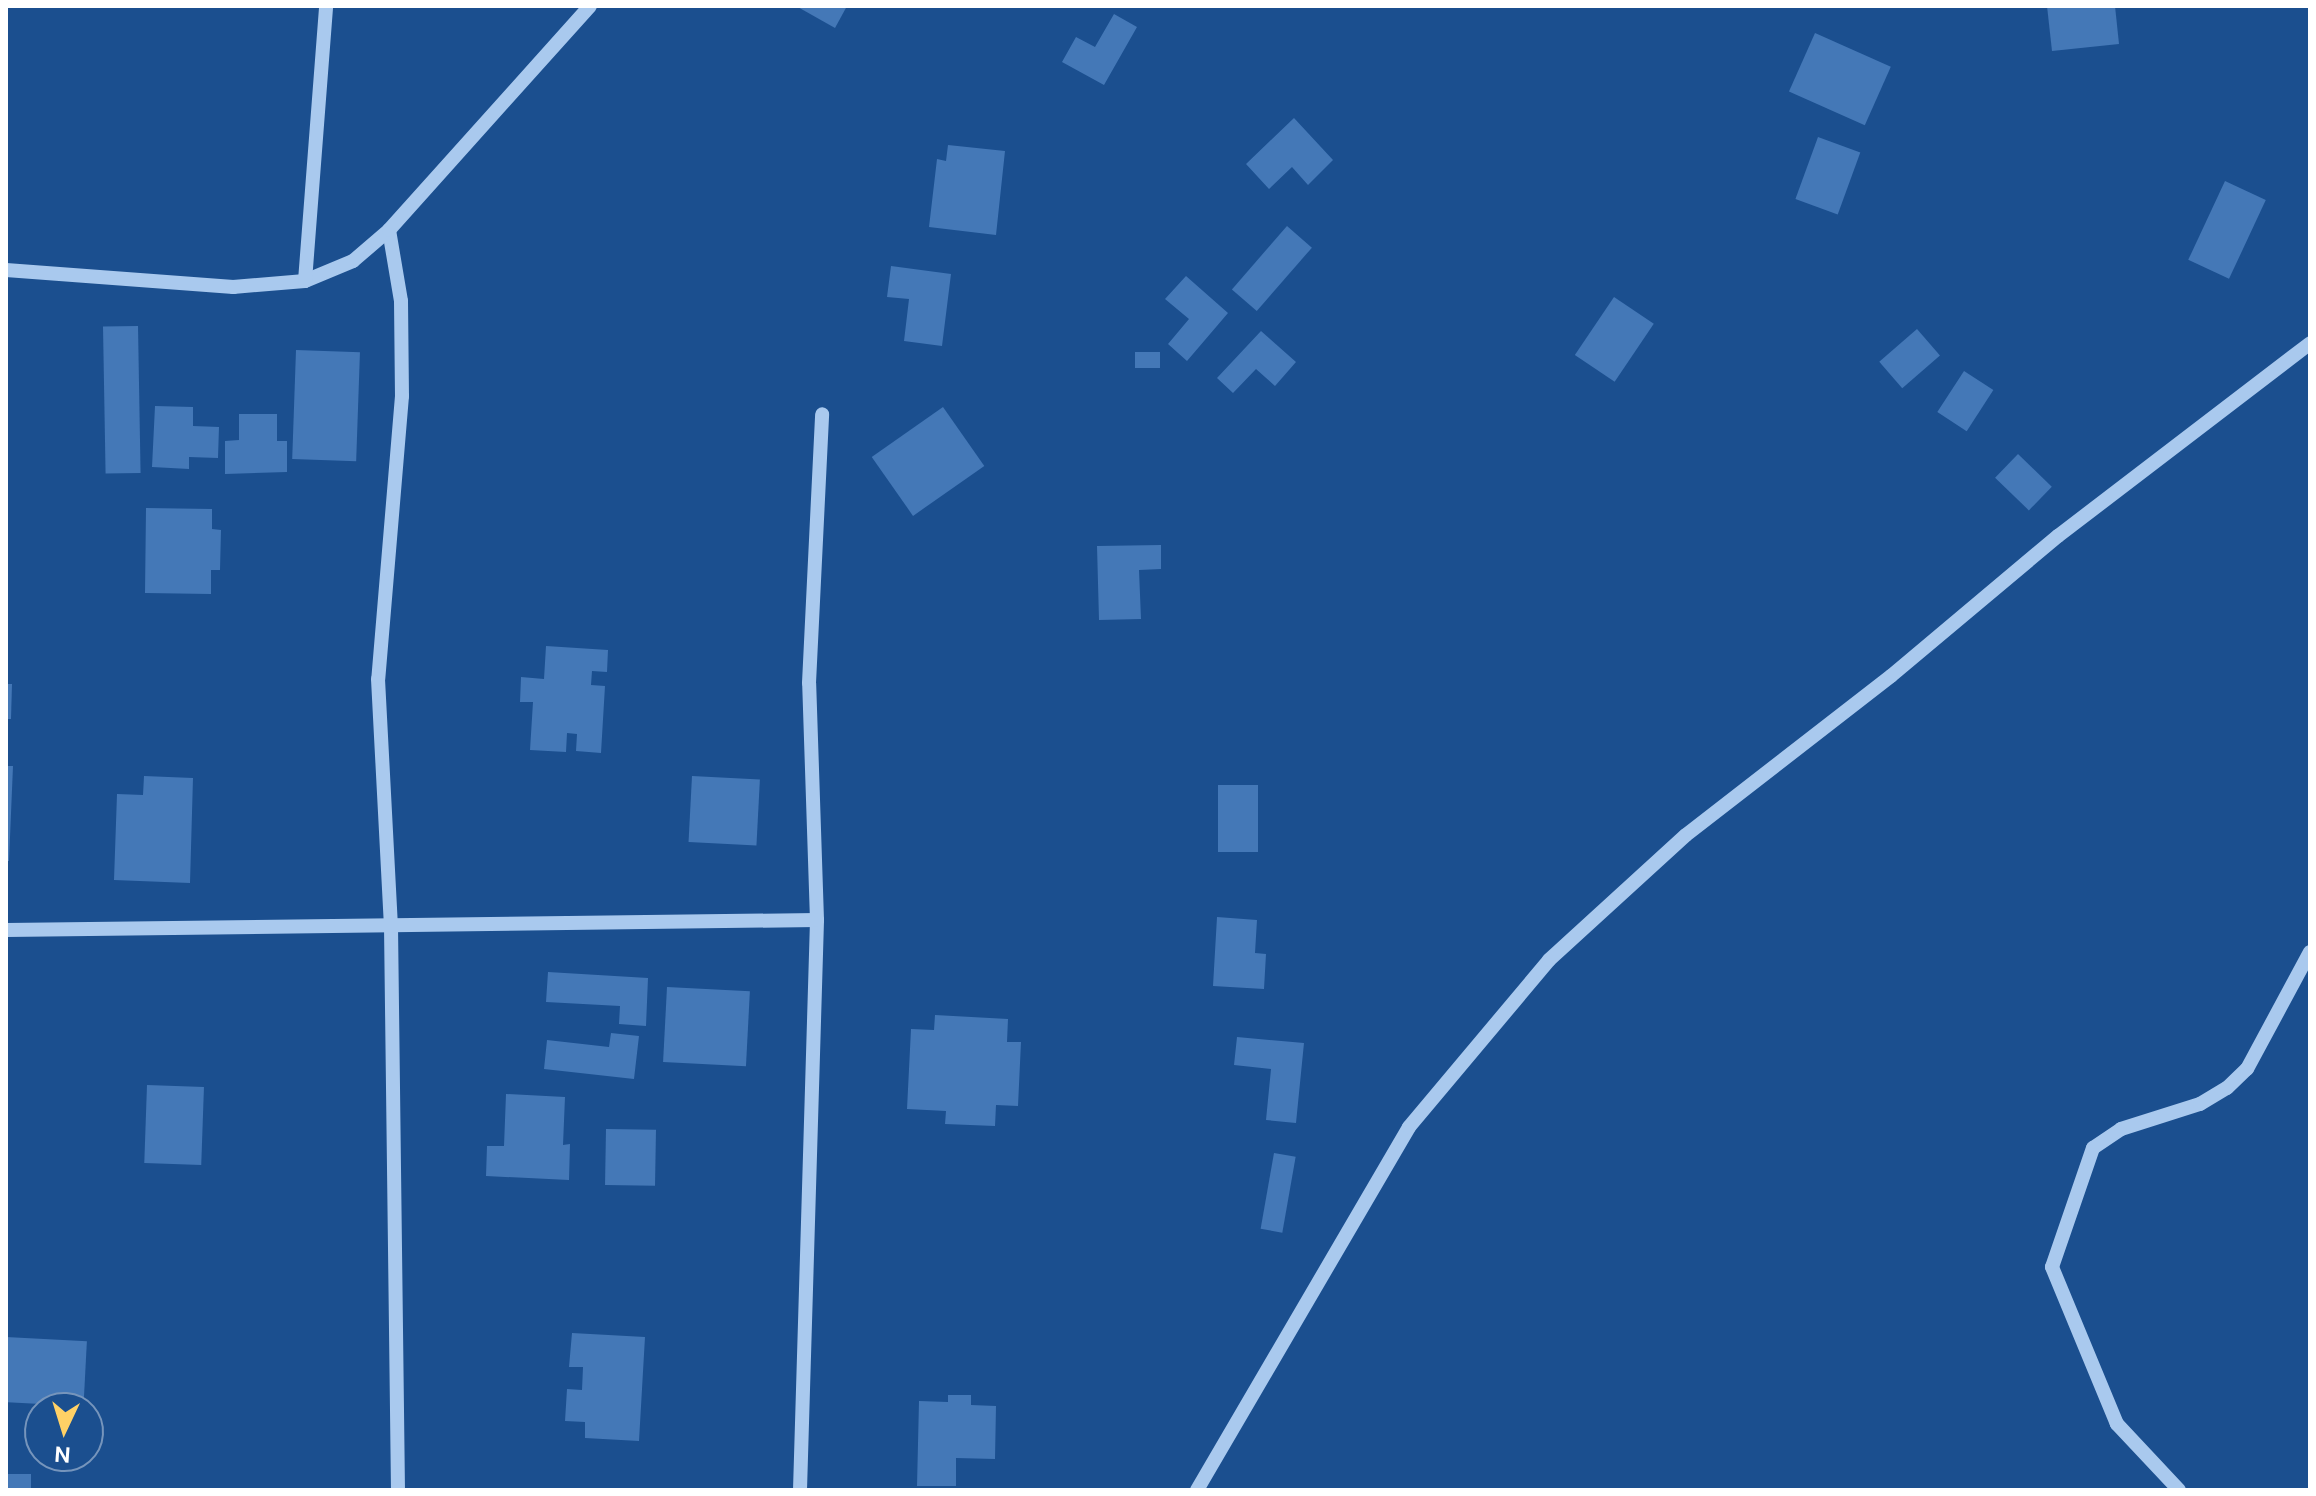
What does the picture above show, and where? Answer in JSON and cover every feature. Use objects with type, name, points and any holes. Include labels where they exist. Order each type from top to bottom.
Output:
[{"type":"street","points":[[305,281],[326,6]]},
{"type":"street","points":[[6,270],[233,287],[305,281],[353,261],[389,230],[590,6]]},
{"type":"street","points":[[389,230],[401,301],[402,396],[378,679],[391,926],[398,1490]]},
{"type":"street","points":[[1197,1490],[1409,1127],[1549,960],[1686,835],[1891,676],[2058,536],[2310,343]]},
{"type":"street","points":[[800,1490],[817,920],[809,683],[822,414]]},
{"type":"street","points":[[6,930],[817,920]]},
{"type":"street","points":[[2179,1490],[2117,1424],[2052,1267],[2093,1148],[2121,1129],[2200,1104],[2227,1088],[2247,1069],[2310,952]]},
{"type":"building","points":[[796,6],[847,6],[835,28]]},
{"type":"building","points":[[2047,6],[2115,6],[2119,44],[2052,51]]},
{"type":"building","points":[[1114,14],[1137,27],[1104,85],[1062,62],[1076,37],[1095,47]]},
{"type":"building","points":[[1815,33],[1891,67],[1865,125],[1789,91]]},
{"type":"building","points":[[1294,118],[1333,160],[1308,185],[1292,167],[1269,189],[1246,164]]},
{"type":"building","points":[[1818,137],[1860,152],[1838,214],[1795,199]]},
{"type":"building","points":[[948,145],[1005,151],[996,235],[929,227],[937,159],[946,161]]},
{"type":"building","points":[[2225,181],[2266,200],[2229,279],[2188,260]]},
{"type":"building","points":[[1287,226],[1312,248],[1257,311],[1232,289]]},
{"type":"building","points":[[891,266],[951,274],[942,346],[904,341],[909,299],[887,297]]},
{"type":"building","points":[[1186,276],[1228,313],[1187,361],[1168,344],[1189,319],[1165,299]]},
{"type":"building","points":[[1614,297],[1654,324],[1615,382],[1575,355]]},
{"type":"building","points":[[138,326],[141,473],[106,474],[103,327]]},
{"type":"building","points":[[1917,329],[1940,355],[1902,388],[1879,362]]},
{"type":"building","points":[[1261,331],[1296,362],[1275,386],[1256,369],[1233,393],[1217,378]]},
{"type":"building","points":[[296,350],[360,352],[356,461],[292,459]]},
{"type":"building","points":[[1135,352],[1160,352],[1160,368],[1135,368]]},
{"type":"building","points":[[1964,371],[1993,390],[1967,431],[1937,412]]},
{"type":"building","points":[[155,406],[193,407],[193,426],[219,427],[218,458],[189,457],[189,469],[152,467]]},
{"type":"building","points":[[943,407],[984,466],[913,516],[872,457]]},
{"type":"building","points":[[239,414],[277,414],[277,441],[287,441],[287,472],[225,474],[225,441],[239,440]]},
{"type":"building","points":[[2018,454],[2052,487],[2029,510],[1995,478]]},
{"type":"building","points":[[146,508],[212,509],[212,529],[221,530],[220,570],[211,570],[211,594],[145,593]]},
{"type":"building","points":[[1161,545],[1161,569],[1139,570],[1141,619],[1099,620],[1097,546]]},
{"type":"building","points":[[546,646],[608,650],[607,672],[592,671],[591,685],[605,686],[601,753],[576,751],[577,734],[567,733],[566,752],[530,750],[533,702],[520,702],[521,677],[544,679]]},
{"type":"building","points":[[6,684],[12,684],[11,719],[6,719]]},
{"type":"building","points":[[6,766],[13,766],[9,861],[6,861]]},
{"type":"building","points":[[144,776],[193,778],[190,883],[114,880],[117,794],[143,795]]},
{"type":"building","points":[[692,776],[760,780],[756,845],[689,842]]},
{"type":"building","points":[[1218,785],[1258,785],[1258,852],[1218,852]]},
{"type":"building","points":[[1217,917],[1257,920],[1255,953],[1266,954],[1264,989],[1213,986]]},
{"type":"building","points":[[548,972],[648,978],[646,1026],[619,1024],[620,1006],[546,1002]]},
{"type":"building","points":[[667,987],[750,991],[746,1066],[663,1062]]},
{"type":"building","points":[[935,1015],[1008,1019],[1007,1042],[1021,1042],[1018,1106],[996,1105],[995,1126],[945,1124],[946,1111],[907,1109],[911,1029],[934,1030]]},
{"type":"building","points":[[611,1033],[639,1036],[634,1079],[544,1069],[547,1040],[609,1047]]},
{"type":"building","points":[[1237,1037],[1304,1043],[1296,1123],[1266,1120],[1271,1069],[1234,1065]]},
{"type":"building","points":[[147,1085],[204,1087],[201,1165],[144,1163]]},
{"type":"building","points":[[506,1094],[565,1097],[563,1145],[570,1144],[569,1180],[486,1176],[487,1146],[504,1146]]},
{"type":"building","points":[[606,1129],[656,1130],[655,1186],[605,1185]]},
{"type":"building","points":[[1274,1153],[1296,1157],[1282,1233],[1261,1229]]},
{"type":"building","points":[[572,1333],[645,1337],[639,1441],[585,1438],[585,1422],[565,1421],[567,1389],[582,1390],[583,1367],[569,1367]]},
{"type":"building","points":[[6,1337],[87,1341],[84,1392],[24,1392],[24,1403],[6,1402]]},
{"type":"building","points":[[948,1395],[971,1395],[971,1405],[996,1406],[995,1459],[956,1458],[956,1486],[917,1486],[919,1401],[948,1402]]},
{"type":"building","points":[[6,1474],[31,1474],[31,1490],[6,1490]]}]
